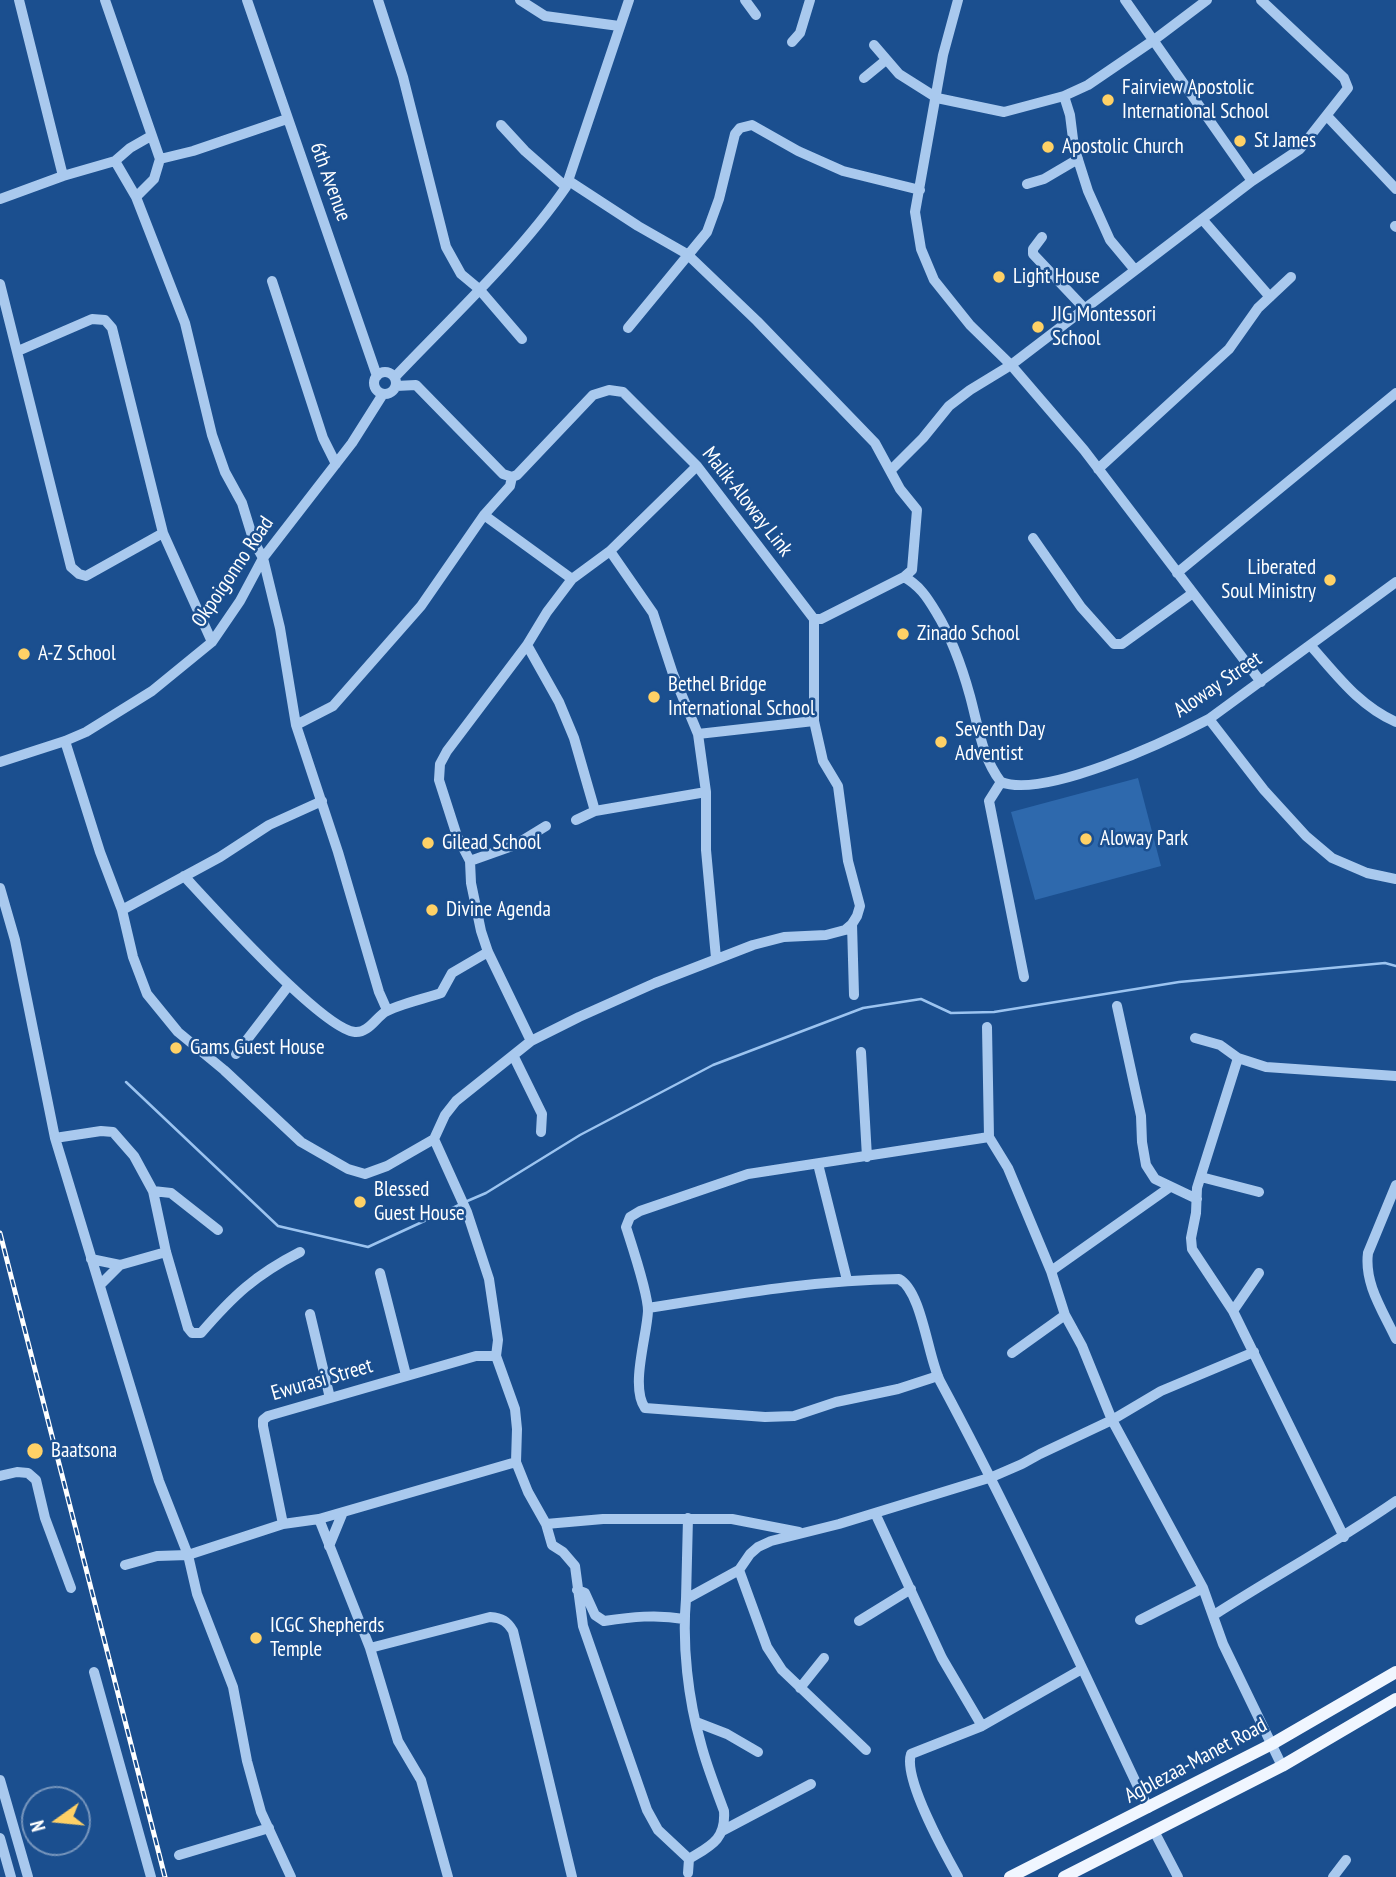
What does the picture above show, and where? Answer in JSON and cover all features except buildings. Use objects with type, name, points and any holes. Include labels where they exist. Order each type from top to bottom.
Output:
[{"type":"main road","name":"Agblezaa-Manet Road","points":[[1010,1877],[1272,1744],[1396,1672]]},
{"type":"main road","name":"Agblezaa-Manet Road","points":[[1064,1877],[1282,1766],[1396,1699]]},
{"type":"street","points":[[19,0],[63,176]]},
{"type":"street","points":[[105,0],[160,159],[154,179],[136,197]]},
{"type":"street","name":"6th Avenue","points":[[247,0],[377,376],[374,384],[383,394]]},
{"type":"street","points":[[378,0],[403,77],[446,247],[461,274],[479,289],[522,339]]},
{"type":"street","points":[[520,0],[545,16],[619,26]]},
{"type":"street","points":[[383,394],[388,394],[395,381],[550,209],[567,184],[629,0]]},
{"type":"street","points":[[745,0],[756,15]]},
{"type":"street","points":[[792,42],[800,33],[810,0]]},
{"type":"street","points":[[958,0],[943,55],[915,212],[921,249],[934,280],[970,325],[1012,365],[1098,469],[1261,681]]},
{"type":"street","points":[[1125,0],[1252,181]]},
{"type":"street","points":[[874,45],[899,74],[937,98],[1003,112],[1064,96],[1088,85],[1207,0]]},
{"type":"street","points":[[891,470],[923,438],[949,406],[1012,365],[1252,181],[1300,149],[1327,116],[1348,88],[1344,78],[1261,0]]},
{"type":"street","points":[[864,78],[886,60]]},
{"type":"street","points":[[1064,96],[1070,115],[1074,147],[1088,191],[1110,240],[1135,270]]},
{"type":"street","points":[[1327,116],[1396,189]]},
{"type":"street","points":[[160,159],[193,151],[287,119]]},
{"type":"street","points":[[65,741],[100,852],[122,910],[133,957],[147,994],[178,1031],[301,1142],[348,1169],[365,1174],[387,1166],[434,1139],[445,1115],[456,1101],[531,1041],[604,1005],[716,958],[784,937],[826,935],[845,930],[852,924],[860,906],[848,861],[838,786],[823,761],[814,721],[814,619],[821,619],[904,577],[912,570],[917,510],[900,489],[875,443],[757,321],[687,254],[567,184],[525,151],[501,125]]},
{"type":"street","points":[[628,328],[706,232],[719,200],[735,134],[745,125],[752,125],[798,151],[843,171],[920,190]]},
{"type":"street","points":[[0,199],[115,161],[130,148],[151,136]]},
{"type":"street","points":[[1027,184],[1044,179],[1078,159]]},
{"type":"street","points":[[115,161],[136,197],[185,323],[212,435],[225,472],[242,503],[254,542],[263,558],[280,628],[296,725],[322,801],[379,992],[387,1010]]},
{"type":"street","points":[[1202,219],[1270,297]]},
{"type":"street","points":[[1042,237],[1033,254],[1085,309]]},
{"type":"street","points":[[1098,469],[1229,349],[1258,308],[1291,277]]},
{"type":"street","points":[[272,281],[323,438],[336,464]]},
{"type":"street","points":[[0,284],[71,567],[86,576],[163,533]]},
{"type":"street","points":[[18,351],[92,319],[105,320],[112,328],[163,533],[212,642]]},
{"type":"street","points":[[377,376],[386,372],[395,381],[416,385],[503,474],[512,477]]},
{"type":"street","name":"Malik-Aloway Link","points":[[296,725],[333,706],[421,606],[484,514],[510,486],[512,477],[517,475],[593,395],[609,390],[623,392],[697,466],[814,619]]},
{"type":"street","points":[[1177,573],[1396,393]]},
{"type":"street","name":"Okpoigonno Road","points":[[0,762],[86,732],[152,691],[212,642],[240,601],[263,558],[352,443],[383,394]]},
{"type":"street","points":[[531,1041],[488,952],[471,883],[470,861],[457,836],[439,780],[440,764],[572,579],[610,551],[697,466]]},
{"type":"street","points":[[484,514],[572,579]]},
{"type":"street","points":[[1033,538],[1081,607],[1114,644],[1122,644],[1193,593]]},
{"type":"street","points":[[610,551],[653,613],[673,674],[698,734],[706,792],[706,850],[716,958]]},
{"type":"street","points":[[904,577],[915,583],[926,596],[950,635],[964,673],[990,768],[1001,782],[989,801],[1024,976]]},
{"type":"street","name":"Aloway Street","points":[[1001,782],[1013,786],[1051,780],[1105,765],[1144,751],[1209,719],[1396,582]]},
{"type":"street","points":[[527,645],[559,702],[574,738],[595,811]]},
{"type":"street","points":[[1310,645],[1347,687],[1376,713],[1396,722]]},
{"type":"street","points":[[1209,719],[1264,790],[1306,836],[1332,858],[1367,873],[1396,879]]},
{"type":"street","points":[[698,734],[814,721]]},
{"type":"street","points":[[576,820],[595,811],[706,792]]},
{"type":"street","points":[[122,910],[220,857],[269,825],[322,801]]},
{"type":"street","points":[[470,861],[515,845],[547,826]]},
{"type":"street","points":[[184,876],[289,985],[336,1023],[352,1032],[363,1031],[387,1010],[441,993],[452,973],[488,952]]},
{"type":"street","points":[[0,888],[15,940],[55,1138],[159,1481],[188,1555],[197,1594],[233,1687],[247,1761],[261,1812],[292,1877]]},
{"type":"street","points":[[852,924],[854,995]]},
{"type":"street","points":[[236,1054],[289,985]]},
{"type":"street","points":[[1117,1006],[1139,1107],[1146,1165],[1155,1179],[1197,1199]]},
{"type":"street","points":[[987,1027],[989,1137],[1008,1168],[1051,1270],[1065,1315],[1086,1355],[1112,1420],[1203,1588],[1223,1644],[1282,1766]]},
{"type":"street","points":[[1195,1038],[1220,1045],[1238,1058],[1266,1067],[1396,1076]]},
{"type":"street","points":[[861,1052],[867,1157]]},
{"type":"street","points":[[514,1057],[542,1114],[541,1132]]},
{"type":"street","points":[[1238,1058],[1196,1188],[1192,1249],[1233,1311],[1344,1537]]},
{"type":"street","points":[[55,1138],[100,1131],[113,1132],[134,1156],[153,1191],[166,1252],[188,1328],[195,1334],[201,1334],[225,1305],[256,1277],[300,1252]]},
{"type":"street","points":[[938,1376],[898,1389],[836,1402],[794,1416],[765,1417],[645,1408],[639,1396],[648,1308],[626,1227],[630,1217],[640,1211],[748,1174],[989,1137]]},
{"type":"street","points":[[434,1139],[460,1193],[492,1294],[498,1340],[496,1356],[515,1409],[516,1462],[528,1492],[546,1524],[552,1545],[563,1552],[575,1566],[583,1626],[647,1810],[658,1830],[689,1859],[691,1875],[678,1877]]},
{"type":"street","points":[[818,1164],[847,1280]]},
{"type":"street","points":[[1201,1177],[1259,1192]]},
{"type":"street","points":[[1396,1185],[1367,1259],[1368,1276],[1396,1339]]},
{"type":"street","points":[[1051,1270],[1170,1187]]},
{"type":"street","points":[[153,1191],[171,1193],[218,1230]]},
{"type":"street","points":[[91,1259],[120,1265],[166,1252]]},
{"type":"street","points":[[100,1285],[120,1265]]},
{"type":"street","points":[[380,1272],[406,1375]]},
{"type":"street","points":[[1233,1311],[1259,1273]]},
{"type":"street","points":[[648,1308],[775,1287],[847,1280],[899,1279],[908,1286],[938,1376],[992,1476],[1148,1808]]},
{"type":"street","points":[[310,1314],[330,1398]]},
{"type":"street","points":[[1012,1353],[1065,1315]]},
{"type":"street","points":[[686,1598],[739,1570],[758,1547],[992,1476],[1112,1420],[1161,1391],[1254,1352]]},
{"type":"street","name":"Ewurasi Street","points":[[283,1524],[263,1420],[268,1416],[475,1356],[496,1356]]},
{"type":"street","points":[[125,1565],[158,1556],[188,1555],[283,1524],[319,1519],[516,1462]]},
{"type":"street","points":[[0,1476],[17,1472],[28,1473],[36,1480],[45,1518],[71,1588]]},
{"type":"street","points":[[1214,1615],[1278,1574],[1344,1537],[1396,1501]]},
{"type":"street","points":[[330,1546],[343,1512]]},
{"type":"street","points":[[875,1513],[942,1658],[982,1726]]},
{"type":"street","points":[[688,1518],[684,1619],[689,1677],[701,1744],[724,1811],[722,1831],[715,1843],[689,1859]]},
{"type":"street","points":[[319,1519],[370,1648],[398,1741],[421,1780],[448,1877]]},
{"type":"street","points":[[546,1524],[603,1519],[732,1519],[803,1533]]},
{"type":"street","points":[[739,1570],[767,1647],[782,1670],[866,1750]]},
{"type":"street","points":[[1140,1620],[1203,1588]]},
{"type":"street","points":[[859,1621],[911,1589]]},
{"type":"street","points":[[577,1590],[585,1594],[595,1615],[604,1621],[638,1616],[684,1619]]},
{"type":"street","points":[[370,1648],[490,1617],[508,1623],[513,1631],[572,1877]]},
{"type":"street","points":[[800,1688],[824,1658]]},
{"type":"street","points":[[958,1877],[929,1825],[909,1758],[916,1751],[982,1726],[1082,1669]]},
{"type":"street","points":[[94,1672],[151,1877]]},
{"type":"street","points":[[696,1722],[727,1734],[758,1752]]},
{"type":"street","points":[[0,1780],[28,1877]]},
{"type":"street","points":[[722,1831],[811,1784]]},
{"type":"street","points":[[179,1855],[269,1828]]},
{"type":"street","points":[[1154,1831],[1178,1877]]},
{"type":"street","points":[[0,1838],[11,1877]]},
{"type":"street","points":[[1333,1877],[1346,1860]]},
{"type":"shaded area","name":"Aloway Park","points":[[1138,778],[1161,866],[1035,900],[1011,812]]},
{"type":"waterway","points":[[465,1202],[486,1193],[580,1135],[713,1065],[863,1008],[921,999],[951,1013],[994,1012],[1179,982],[1385,963],[1396,966]]},
{"type":"waterway","points":[[126,1082],[278,1226],[368,1247],[459,1205]]},
{"type":"railway","points":[[0,1233],[165,1877]]},
{"type":"place","name":"Fairview Apostolic International School","points":[[1108,100]]},
{"type":"place","name":"St James","points":[[1240,141]]},
{"type":"place","name":"Apostolic Church","points":[[1048,147]]},
{"type":"place","name":"Light House","points":[[999,277]]},
{"type":"place","name":"JIG Montessori School","points":[[1038,327]]},
{"type":"place","name":"Liberated Soul Ministry","points":[[1330,580]]},
{"type":"place","name":"Zinado School","points":[[903,634]]},
{"type":"place","name":"A-Z School","points":[[24,654]]},
{"type":"place","name":"Bethel Bridge International School","points":[[654,697]]},
{"type":"place","name":"Seventh Day Adventist","points":[[941,742]]},
{"type":"place","name":"Aloway Park","points":[[1086,839]]},
{"type":"place","name":"Gilead School","points":[[428,843]]},
{"type":"place","name":"Divine Agenda","points":[[432,910]]},
{"type":"place","name":"Gams Guest House","points":[[176,1048]]},
{"type":"place","name":"Blessed Guest House","points":[[360,1202]]},
{"type":"place","name":"Baatsona","points":[[35,1451]]},
{"type":"place","name":"ICGC Shepherds Temple","points":[[256,1638]]}]
